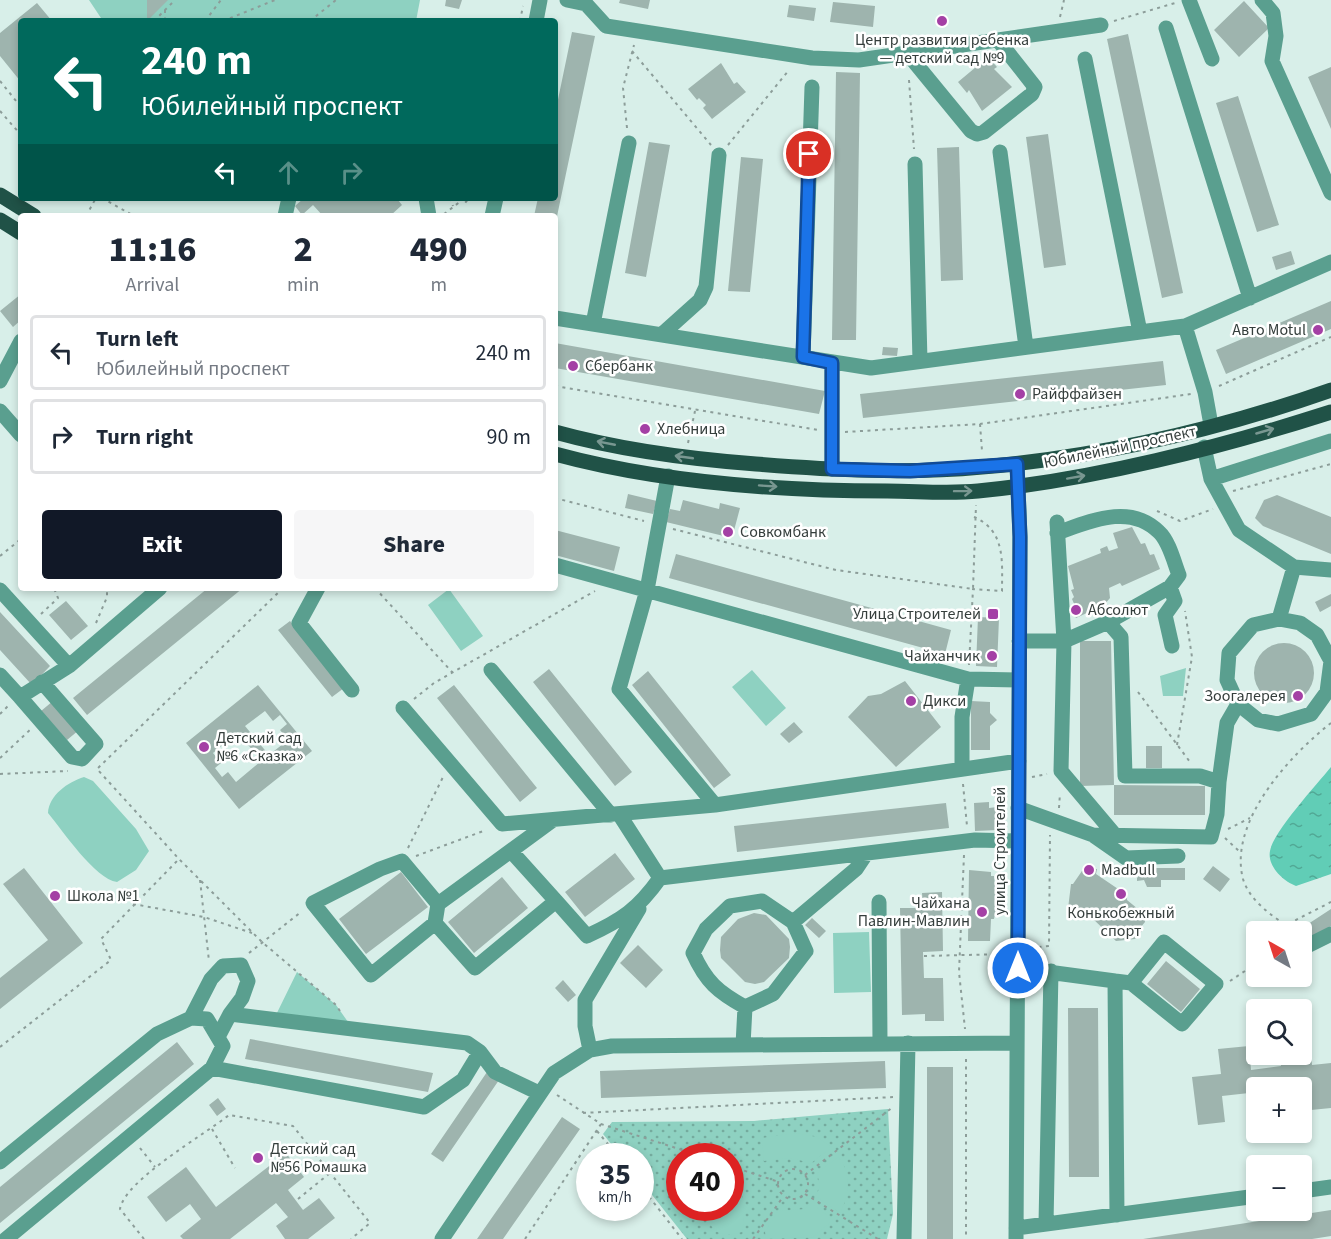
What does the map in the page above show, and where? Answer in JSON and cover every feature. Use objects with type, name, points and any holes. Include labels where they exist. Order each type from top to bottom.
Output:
[{"type":"main road","points":[[0,195],[29,213]]},
{"type":"main road","points":[[2,226],[18,232]]},
{"type":"main road","name":"Юбилейный проспект","points":[[558,433],[711,460],[832,469],[910,471],[980,468],[1099,450],[1211,425],[1331,390]]},
{"type":"main road","name":"Юбилейный проспект","points":[[558,455],[668,476],[829,491],[977,491],[1105,471],[1331,412]]},
{"type":"street","points":[[537,18],[540,0]]},
{"type":"street","points":[[567,0],[586,4],[606,26],[800,56],[859,60],[1101,25]]},
{"type":"street","points":[[1262,0],[1273,13],[1276,36],[1272,61],[1331,193]]},
{"type":"street","points":[[1183,1],[1212,59]]},
{"type":"street","points":[[1166,27],[1250,298]]},
{"type":"street","points":[[907,53],[971,131],[977,134],[984,132],[1032,94],[1035,87],[998,40]]},
{"type":"street","points":[[1085,59],[1140,332]]},
{"type":"street","points":[[803,357],[812,87]]},
{"type":"street","points":[[593,324],[629,143]]},
{"type":"street","points":[[1000,152],[1026,347]]},
{"type":"street","points":[[661,335],[700,300],[706,287],[719,155]]},
{"type":"street","points":[[915,164],[920,361]]},
{"type":"street","points":[[558,318],[871,368],[1185,326],[1331,262]]},
{"type":"street","points":[[1185,326],[1205,392],[1211,425]]},
{"type":"street","points":[[0,381],[18,347]]},
{"type":"street","points":[[832,363],[834,433],[832,469]]},
{"type":"street","points":[[0,411],[18,432]]},
{"type":"street","points":[[1211,479],[1331,441]]},
{"type":"street","points":[[1204,447],[1211,479],[1239,530],[1294,567],[1331,570]]},
{"type":"street","name":"улица Строителей","points":[[1016,1233],[1019,761],[1017,464]]},
{"type":"street","points":[[668,476],[646,590],[619,689],[715,805]]},
{"type":"street","points":[[1019,640],[1064,641],[1108,622],[1170,587],[1179,575],[1160,533],[1136,516],[1103,517],[1057,527],[1064,641],[1061,771],[1115,835]]},
{"type":"street","points":[[558,566],[968,679],[1018,680]]},
{"type":"street","points":[[1279,619],[1294,567]]},
{"type":"street","points":[[1170,587],[1175,601],[1165,615],[1172,646]]},
{"type":"street","points":[[0,590],[69,666]]},
{"type":"street","points":[[20,697],[69,666],[156,591]]},
{"type":"street","points":[[316,591],[299,623],[352,690]]},
{"type":"street","points":[[1279,619],[1300,623],[1317,635],[1331,661],[1328,692],[1311,714],[1278,724],[1257,720],[1238,704],[1227,680],[1229,653],[1253,625],[1279,619]]},
{"type":"street","points":[[1108,622],[1121,637],[1125,776],[1200,776],[1219,782]]},
{"type":"street","points":[[491,670],[615,814],[660,878]]},
{"type":"street","points":[[0,675],[72,757],[82,759],[96,744],[42,682]]},
{"type":"street","points":[[962,769],[962,717],[968,679]]},
{"type":"street","points":[[1093,835],[1211,837],[1217,814],[1227,723],[1238,704]]},
{"type":"street","points":[[403,708],[502,824],[715,805],[1019,761]]},
{"type":"street","points":[[1018,808],[1093,835],[1126,858],[1178,856]]},
{"type":"street","points":[[438,904],[402,861],[380,869],[313,903],[371,975],[435,923],[438,904],[553,820]]},
{"type":"street","points":[[590,1050],[585,1026],[585,1000],[643,902],[660,878],[964,842],[1018,841]]},
{"type":"street","points":[[511,851],[587,936],[613,924],[643,902]]},
{"type":"street","points":[[793,922],[856,869],[866,855]]},
{"type":"street","points":[[435,923],[474,968],[556,901]]},
{"type":"street","points":[[762,901],[793,922],[806,951],[773,994],[745,1007],[724,996],[703,976],[693,953],[706,929],[730,906],[762,901]]},
{"type":"street","points":[[879,902],[880,1043]]},
{"type":"street","points":[[1312,943],[1331,934]]},
{"type":"street","points":[[1018,968],[1131,983],[1182,1024],[1216,984],[1164,942],[1131,983]]},
{"type":"street","points":[[191,1018],[210,979],[223,966],[242,966],[248,981],[242,998],[219,1035]]},
{"type":"street","points":[[1046,1224],[1051,971]]},
{"type":"street","points":[[1115,981],[1117,1215]]},
{"type":"street","points":[[743,1045],[745,1007]]},
{"type":"street","points":[[230,1014],[467,1043],[480,1052],[495,1072],[542,1090]]},
{"type":"street","points":[[0,1162],[158,1034],[191,1018],[207,1019],[219,1035],[223,1046],[212,1068],[6,1239]]},
{"type":"street","points":[[904,1239],[909,1043]]},
{"type":"street","points":[[442,1239],[554,1073],[590,1050],[612,1046],[1017,1043]]},
{"type":"street","points":[[212,1068],[424,1107],[463,1080],[480,1052]]},
{"type":"street","points":[[1312,1190],[1331,1187]]},
{"type":"street","points":[[1016,1233],[1046,1224],[1246,1197]]},
{"type":"path","points":[[157,18],[175,0]]},
{"type":"path","points":[[207,18],[221,0]]},
{"type":"path","points":[[230,18],[275,0]]},
{"type":"path","points":[[314,18],[336,0]]},
{"type":"path","points":[[521,18],[524,0]]},
{"type":"path","points":[[1101,25],[1183,1]]},
{"type":"path","points":[[165,10],[165,18]]},
{"type":"path","points":[[629,143],[623,88],[638,31]]},
{"type":"path","points":[[632,51],[719,155],[800,56]]},
{"type":"path","points":[[907,53],[915,164]]},
{"type":"path","points":[[0,81],[18,103]]},
{"type":"path","points":[[0,111],[18,132]]},
{"type":"path","points":[[107,201],[129,213]]},
{"type":"path","points":[[451,201],[453,206]]},
{"type":"path","points":[[431,211],[453,206],[458,201]]},
{"type":"path","points":[[558,387],[834,433],[980,424],[1205,392],[1331,337]]},
{"type":"path","points":[[980,424],[982,449],[980,468]]},
{"type":"path","points":[[1153,510],[1180,521],[1213,509],[1219,495],[1331,464]]},
{"type":"path","points":[[968,679],[977,491]]},
{"type":"path","points":[[558,499],[836,570],[1002,591],[999,538],[987,524],[974,517]]},
{"type":"path","points":[[0,556],[18,541]]},
{"type":"path","points":[[403,708],[452,672],[614,581]]},
{"type":"path","points":[[30,624],[58,598],[55,591]]},
{"type":"path","points":[[87,770],[97,769],[280,591]]},
{"type":"path","points":[[378,591],[452,672]]},
{"type":"path","points":[[1177,745],[1192,657],[1185,610]]},
{"type":"path","points":[[1136,689],[1200,776]]},
{"type":"path","points":[[1280,921],[1264,911],[1244,880],[1240,852],[1250,818],[1309,741],[1331,723]]},
{"type":"path","points":[[0,758],[33,727]]},
{"type":"path","points":[[402,861],[450,763]]},
{"type":"path","points":[[97,769],[179,859],[262,942],[336,1005]]},
{"type":"path","points":[[962,769],[967,825],[964,842],[959,955],[966,1043],[966,1239]]},
{"type":"path","points":[[0,774],[76,770]]},
{"type":"path","points":[[1030,948],[1049,946],[1050,831],[1058,822],[1061,771]]},
{"type":"path","points":[[1211,837],[1250,818]]},
{"type":"path","points":[[402,861],[502,824]]},
{"type":"path","points":[[1211,837],[1227,838],[1240,852]]},
{"type":"path","points":[[0,1047],[111,960],[101,939],[179,859]]},
{"type":"path","points":[[200,880],[210,979]]},
{"type":"path","points":[[1294,921],[1331,902]]},
{"type":"path","points":[[242,966],[248,953],[313,903]]},
{"type":"path","points":[[133,904],[204,917],[254,934]]},
{"type":"path","points":[[924,956],[1006,954]]},
{"type":"path","points":[[1216,984],[1234,981],[1246,972]]},
{"type":"path","points":[[542,1090],[601,1124],[666,1145]]},
{"type":"path","points":[[584,1113],[907,1096]]},
{"type":"path","points":[[805,1175],[907,1096]]},
{"type":"path","points":[[144,1239],[120,1209],[122,1197],[155,1168],[212,1129],[229,1114],[293,1126],[370,1223],[351,1239]]},
{"type":"path","points":[[525,1239],[601,1124]]},
{"type":"path","points":[[212,1129],[235,1168]]},
{"type":"path","points":[[597,1130],[608,1143]]},
{"type":"path","points":[[130,1137],[155,1168]]},
{"type":"path","points":[[744,1170],[778,1181]]},
{"type":"path","points":[[797,1170],[805,1175],[807,1188],[804,1194],[798,1198],[783,1197],[778,1190],[778,1181],[782,1173],[797,1170]]},
{"type":"path","points":[[298,1198],[330,1173]]},
{"type":"path","points":[[804,1194],[878,1239]]},
{"type":"path","points":[[753,1239],[783,1197]]},
{"type":"path","points":[[654,1203],[682,1239]]},
{"type":"shaded area","points":[[89,0],[420,0],[417,18],[101,18]]},
{"type":"shaded area","points":[[446,591],[450,591],[483,636],[461,651],[428,605]]},
{"type":"shaded area","points":[[1186,668],[1183,696],[1163,696],[1160,676]]},
{"type":"shaded area","points":[[752,670],[786,708],[766,726],[732,687]]},
{"type":"shaded area","points":[[84,777],[93,781],[136,829],[149,851],[136,870],[117,882],[108,879],[89,864],[48,813],[52,800],[60,790]]},
{"type":"shaded area","points":[[869,932],[871,992],[834,993],[833,933]]},
{"type":"shaded area","points":[[297,972],[336,1005],[353,1029],[274,1019]]},
{"type":"shaded area","points":[[888,1109],[893,1214],[887,1239],[687,1239],[673,1221],[744,1221],[744,1143],[666,1143],[666,1213],[654,1197],[654,1143],[610,1143],[603,1134],[612,1122],[754,1121]]},
{"type":"shaded area","points":[[796,1133],[817,1137],[832,1147],[810,1164],[793,1159],[764,1161],[762,1138]]},
{"type":"shaded area","points":[[838,1157],[845,1169],[848,1184],[840,1213],[816,1196],[820,1186],[817,1173]]},
{"type":"shaded area","points":[[811,1203],[833,1220],[813,1237],[766,1239],[765,1232],[778,1211],[805,1209]]},
{"type":"shaded area","points":[[743,1221],[742,1232],[720,1233],[709,1222]]},
{"type":"water","points":[[1331,767],[1331,874],[1296,886],[1286,881],[1273,867],[1270,851],[1287,820]]},
{"type":"building","points":[[147,0],[168,0],[150,18],[147,18]]},
{"type":"building","points":[[446,0],[462,0],[459,9],[445,6]]},
{"type":"building","points":[[620,0],[650,0],[648,9],[619,3]]},
{"type":"building","points":[[1244,1],[1269,28],[1239,57],[1214,30]]},
{"type":"building","points":[[833,2],[875,6],[873,27],[830,22]]},
{"type":"building","points":[[37,3],[50,18],[18,18]]},
{"type":"building","points":[[789,5],[816,8],[814,21],[787,17]]},
{"type":"building","points":[[18,18],[18,78],[0,56],[0,33]]},
{"type":"building","points":[[572,32],[595,36],[558,213],[535,213],[537,201],[558,201],[558,100]]},
{"type":"building","points":[[1128,34],[1183,293],[1162,298],[1107,39]]},
{"type":"building","points":[[988,57],[997,67],[994,69],[1012,87],[982,111],[969,90],[967,93],[958,82]]},
{"type":"building","points":[[721,63],[734,84],[737,82],[746,92],[712,119],[703,108],[706,105],[699,98],[697,100],[688,89]]},
{"type":"building","points":[[1331,67],[1331,129],[1308,77]]},
{"type":"building","points":[[836,72],[860,73],[856,340],[832,340]]},
{"type":"building","points":[[1238,96],[1279,225],[1257,232],[1216,103]]},
{"type":"building","points":[[1048,134],[1066,265],[1044,268],[1026,137]]},
{"type":"building","points":[[649,142],[670,145],[646,277],[625,273]]},
{"type":"building","points":[[959,147],[963,280],[941,281],[937,148]]},
{"type":"building","points":[[741,157],[763,159],[750,292],[728,291]]},
{"type":"building","points":[[301,201],[399,201],[402,205],[393,213],[320,213],[313,205],[304,213],[300,213],[295,206]]},
{"type":"building","points":[[1291,251],[1295,264],[1276,270],[1272,257]]},
{"type":"building","points":[[18,296],[18,323],[13,327],[0,311]]},
{"type":"building","points":[[1331,301],[1331,329],[1226,374],[1216,350]]},
{"type":"building","points":[[558,344],[825,391],[819,414],[558,369]]},
{"type":"building","points":[[883,347],[898,348],[897,356],[882,355]]},
{"type":"building","points":[[1163,361],[1166,385],[863,418],[860,394]]},
{"type":"building","points":[[628,494],[657,501],[653,514],[625,508]]},
{"type":"building","points":[[1277,495],[1331,517],[1331,554],[1263,526],[1255,518],[1264,500]]},
{"type":"building","points":[[683,500],[719,509],[720,503],[740,508],[732,538],[666,522],[670,509],[680,511]]},
{"type":"building","points":[[1132,527],[1141,544],[1145,543],[1150,555],[1154,554],[1160,569],[1122,586],[1120,583],[1109,588],[1110,598],[1104,605],[1076,618],[1071,608],[1075,606],[1071,590],[1074,589],[1068,566],[1101,553],[1100,549],[1107,546],[1109,551],[1118,548],[1113,533]]},
{"type":"building","points":[[558,531],[620,547],[614,571],[558,556]]},
{"type":"building","points":[[676,554],[951,630],[945,654],[669,578]]},
{"type":"building","points":[[204,591],[239,591],[87,715],[73,698]]},
{"type":"building","points":[[1331,594],[1331,606],[1320,612],[1315,602]]},
{"type":"building","points":[[66,601],[88,626],[71,640],[49,615]]},
{"type":"building","points":[[0,612],[50,666],[32,685],[0,650]]},
{"type":"building","points":[[978,617],[999,618],[997,667],[976,666]]},
{"type":"building","points":[[290,621],[344,688],[332,697],[278,630]]},
{"type":"building","points":[[1080,641],[1111,641],[1114,785],[1080,786]]},
{"type":"building","points":[[1278,643],[1290,643],[1301,648],[1309,656],[1314,673],[1312,685],[1301,698],[1290,703],[1278,703],[1267,698],[1259,690],[1254,679],[1254,667],[1259,656],[1267,648]]},
{"type":"building","points":[[549,669],[632,772],[615,786],[533,682]]},
{"type":"building","points":[[648,671],[731,775],[714,788],[632,685]]},
{"type":"building","points":[[905,681],[941,727],[896,767],[848,717],[868,696],[881,694]]},
{"type":"building","name":"Детский сад №6 «Сказка»","points":[[258,685],[312,751],[239,809],[186,743]],"holes":[[[265,711],[273,721],[280,715],[287,724],[280,730],[288,740],[269,755],[245,726]],[[238,732],[261,761],[236,782],[228,772],[222,777],[215,768],[221,763],[213,753]]]},
{"type":"building","points":[[454,685],[537,788],[520,802],[437,698]]},
{"type":"building","points":[[53,701],[79,730],[67,740],[41,711]]},
{"type":"building","points":[[971,701],[990,702],[990,713],[997,720],[990,726],[990,750],[971,750]]},
{"type":"building","points":[[794,722],[803,732],[789,743],[780,734]]},
{"type":"building","points":[[1146,746],[1162,746],[1162,768],[1146,768]]},
{"type":"building","points":[[1114,785],[1205,786],[1205,815],[1114,815]]},
{"type":"building","points":[[989,802],[989,808],[997,807],[998,830],[975,831],[974,803]]},
{"type":"building","points":[[946,803],[949,828],[737,852],[734,826]]},
{"type":"building","points":[[615,853],[635,879],[585,917],[565,892]]},
{"type":"building","points":[[1213,866],[1230,879],[1220,892],[1203,879]]},
{"type":"building","points":[[24,868],[83,943],[0,1009],[0,978],[48,940],[3,884]]},
{"type":"building","points":[[1084,868],[1097,869],[1096,874],[1127,895],[1127,900],[1144,914],[1145,922],[1140,928],[1142,931],[1135,939],[1116,941],[1091,917],[1067,917],[1071,884]]},
{"type":"building","points":[[1146,868],[1185,868],[1185,880],[1161,880],[1161,887],[1147,887],[1144,880],[1137,881]]},
{"type":"building","name":"Чайхана Павлин-Мавлин","points":[[969,870],[991,872],[991,876],[994,876],[997,904],[994,919],[991,919],[990,941],[968,941]]},
{"type":"building","points":[[401,872],[428,907],[366,954],[339,919]]},
{"type":"building","points":[[502,877],[528,908],[474,953],[448,922]]},
{"type":"building","points":[[942,892],[943,951],[923,952],[924,978],[943,978],[944,1021],[925,1021],[925,1014],[902,1015],[900,908],[923,908],[922,893]]},
{"type":"building","points":[[1331,909],[1331,926],[1313,938],[1312,921]]},
{"type":"building","points":[[754,913],[766,915],[789,939],[790,947],[789,958],[764,982],[755,984],[745,982],[721,958],[720,950],[721,937],[738,919]]},
{"type":"building","points":[[812,918],[826,931],[819,938],[805,925]]},
{"type":"building","points":[[638,945],[663,970],[646,988],[620,963]]},
{"type":"building","points":[[1166,961],[1200,989],[1181,1012],[1147,984]]},
{"type":"building","points":[[563,980],[576,995],[568,1002],[555,988]]},
{"type":"building","points":[[1068,1008],[1098,1008],[1099,1177],[1069,1177]]},
{"type":"building","points":[[250,1039],[433,1073],[428,1092],[245,1059]]},
{"type":"building","points":[[177,1042],[194,1064],[0,1223],[0,1187]]},
{"type":"building","points":[[1246,1046],[1246,1065],[1251,1065],[1251,1070],[1331,1063],[1331,1108],[1312,1110],[1312,1077],[1246,1077],[1246,1093],[1222,1096],[1225,1122],[1198,1125],[1192,1077],[1221,1074],[1218,1049]]},
{"type":"building","points":[[885,1061],[886,1088],[601,1098],[600,1071]]},
{"type":"building","points":[[927,1067],[953,1067],[953,1239],[927,1239]]},
{"type":"building","points":[[487,1072],[499,1080],[443,1162],[431,1154]]},
{"type":"building","points":[[218,1098],[226,1109],[217,1116],[209,1105]]},
{"type":"building","points":[[562,1117],[580,1129],[503,1239],[477,1239]]},
{"type":"building","points":[[286,1153],[304,1177],[288,1190],[303,1210],[319,1198],[335,1218],[308,1239],[285,1239],[276,1226],[288,1217],[276,1203],[230,1239],[183,1239],[180,1236],[201,1219],[190,1204],[166,1222],[147,1197],[186,1167],[216,1207]]},
{"type":"building","points":[[1331,1210],[1331,1236],[1312,1239],[1143,1239],[1260,1221],[1312,1221],[1312,1213]]},
{"type":"place","name":"Центр развития ребенка — детский сад №9","points":[[942,21]]},
{"type":"place","name":"Авто Motul","points":[[1318,330]]},
{"type":"place","name":"Сбербанк","points":[[573,366]]},
{"type":"place","name":"Райффайзен","points":[[1020,394]]},
{"type":"place","name":"Хлебница","points":[[645,429]]},
{"type":"place","name":"Совкомбанк","points":[[728,532]]},
{"type":"place","name":"Абсолют","points":[[1076,610]]},
{"type":"place","name":"Улица Строителей","points":[[993,614]]},
{"type":"place","name":"Чайханчик","points":[[992,656]]},
{"type":"place","name":"Зоогалерея","points":[[1298,696]]},
{"type":"place","name":"Дикси","points":[[911,701]]},
{"type":"place","name":"Детский сад №6 «Сказка»","points":[[204,747]]},
{"type":"place","name":"Madbull","points":[[1089,870]]},
{"type":"place","name":"Конькобежный спорт","points":[[1121,894]]},
{"type":"place","name":"Школа №1","points":[[55,896]]},
{"type":"place","name":"Чайхана Павлин-Мавлин","points":[[982,912]]},
{"type":"place","name":"Детский сад №56 Ромашка","points":[[258,1158]]},
{"type":"route","points":[[809,154],[803,357],[832,363],[834,433],[832,469],[910,471],[1017,464],[1020,537],[1018,968]]}]
